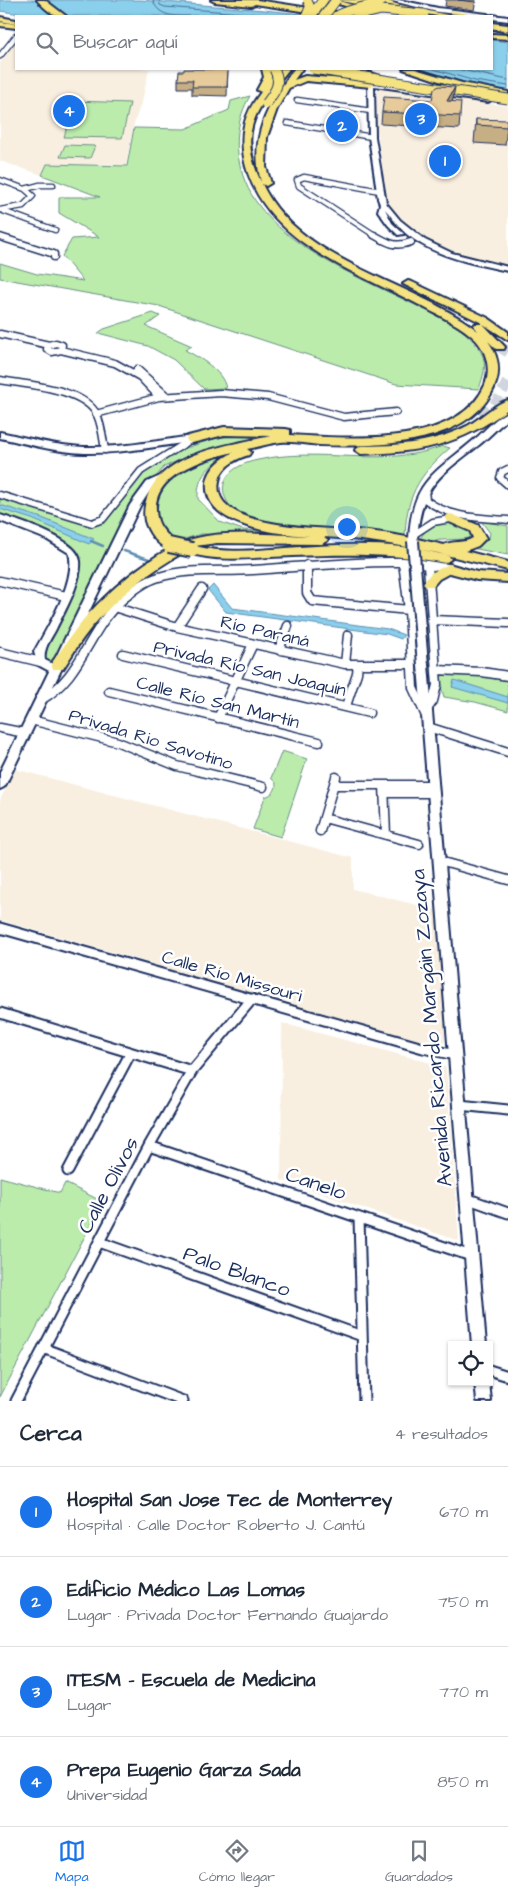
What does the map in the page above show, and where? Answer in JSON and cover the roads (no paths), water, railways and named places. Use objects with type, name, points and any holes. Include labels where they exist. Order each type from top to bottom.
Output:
[{"type":"highway","points":[[41,0],[60,15]]},
{"type":"highway","points":[[215,0],[270,2],[342,15]]},
{"type":"highway","points":[[282,0],[288,4],[325,2]]},
{"type":"highway","points":[[325,15],[336,0]]},
{"type":"highway","points":[[333,15],[342,0],[366,3],[379,0],[394,6],[450,14]]},
{"type":"highway","points":[[338,15],[349,0]]},
{"type":"highway","points":[[338,15],[349,8],[377,4],[379,0]]},
{"type":"highway","points":[[241,1],[271,8],[284,15]]},
{"type":"highway","points":[[316,2],[368,15]]},
{"type":"highway","points":[[324,15],[325,2]]},
{"type":"highway","points":[[312,15],[325,2]]},
{"type":"highway","points":[[359,15],[372,11],[386,10],[420,15]]},
{"type":"highway","points":[[0,19],[15,21]]},
{"type":"highway","points":[[493,24],[507,27]]},
{"type":"highway","points":[[493,35],[507,27]]},
{"type":"highway","points":[[260,159],[254,142],[255,125],[262,102],[261,89],[268,80],[269,75],[266,70]]},
{"type":"highway","points":[[262,102],[279,85],[280,78],[275,70]]},
{"type":"highway","points":[[284,70],[247,126],[247,149],[253,175],[277,213],[307,241],[328,254],[466,327],[483,342],[491,356],[495,370],[493,380],[485,396],[464,416],[451,424],[424,434],[369,442]]},
{"type":"highway","points":[[297,70],[266,122],[260,146],[261,170],[266,183],[288,212],[300,223],[340,250],[484,320],[508,338]]},
{"type":"highway","points":[[307,70],[326,76],[360,80],[371,84]]},
{"type":"highway","points":[[320,70],[508,99]]},
{"type":"highway","points":[[326,76],[338,75],[343,70]]},
{"type":"highway","points":[[357,70],[459,96]]},
{"type":"highway","points":[[371,70],[378,75]]},
{"type":"highway","points":[[410,70],[480,90]]},
{"type":"highway","points":[[286,88],[296,80],[304,78],[371,84]]},
{"type":"highway","points":[[410,82],[508,95]]},
{"type":"highway","points":[[415,288],[475,323],[500,347]]},
{"type":"highway","points":[[451,518],[474,528],[480,538],[478,542],[454,547],[416,540],[268,527],[247,522],[230,514],[218,503],[213,488],[213,478],[221,466],[232,457],[256,449],[389,450],[431,445],[468,431],[490,418],[508,403]]},
{"type":"highway","points":[[481,416],[450,433],[410,444],[276,439],[200,457],[182,465],[165,476],[154,493],[150,508],[152,526],[169,545],[220,555],[352,549],[398,551],[428,555],[508,577]]},
{"type":"highway","points":[[192,439],[224,431],[264,431],[341,441]]},
{"type":"highway","points":[[57,667],[86,625],[109,601],[161,559],[190,543],[217,539],[416,540],[508,566]]},
{"type":"highway","points":[[477,558],[508,561]]},
{"type":"highway","points":[[429,583],[434,576],[449,568],[485,577],[508,577]]},
{"type":"main road","points":[[306,15],[310,6],[307,0]]},
{"type":"main road","points":[[336,0],[388,12]]},
{"type":"main road","points":[[349,0],[366,3]]},
{"type":"main road","points":[[325,2],[420,15]]},
{"type":"main road","points":[[0,24],[15,26]]},
{"type":"main road","points":[[0,784],[135,505],[150,484],[165,476]]},
{"type":"street","points":[[391,0],[450,14],[468,15]]},
{"type":"street","points":[[493,24],[507,27]]},
{"type":"street","points":[[0,56],[15,37]]},
{"type":"street","points":[[0,46],[7,47]]},
{"type":"street","points":[[357,70],[373,80],[396,87]]},
{"type":"street","points":[[508,103],[371,84],[372,137],[383,205],[381,211],[385,217],[411,242],[451,260],[508,274]]},
{"type":"street","points":[[297,100],[371,111]]},
{"type":"street","points":[[287,124],[372,137]]},
{"type":"street","points":[[380,191],[304,177],[298,178],[299,186],[390,245],[403,246],[411,242]]},
{"type":"street","points":[[0,180],[25,189],[32,194],[32,200],[21,207],[1,210]]},
{"type":"street","points":[[25,189],[53,186]]},
{"type":"street","points":[[383,205],[408,232],[430,246],[455,256],[508,269]]},
{"type":"street","points":[[1,210],[55,230]]},
{"type":"street","points":[[0,237],[54,256],[49,258],[0,241]]},
{"type":"street","points":[[0,334],[48,347],[52,352],[62,349],[120,361],[133,366],[144,374],[168,396]]},
{"type":"street","points":[[0,339],[48,347]]},
{"type":"street","points":[[62,349],[115,363],[128,369],[140,377],[159,397]]},
{"type":"street","points":[[0,380],[71,395],[86,403],[96,414],[105,450]]},
{"type":"street","points":[[96,414],[159,397],[221,394],[254,395],[291,402],[344,418],[396,412]]},
{"type":"street","name":"Avenida Ricardo Margáin Zozaya","points":[[479,1341],[422,653],[416,508],[425,488],[442,468],[507,415]]},
{"type":"street","points":[[0,435],[58,447],[105,450],[192,439]]},
{"type":"street","points":[[0,495],[92,523],[103,519],[141,471],[192,439]]},
{"type":"street","points":[[161,443],[170,453]]},
{"type":"street","points":[[508,469],[502,472],[500,478],[508,485]]},
{"type":"street","points":[[425,488],[426,500],[435,507],[508,520]]},
{"type":"street","points":[[435,507],[433,514],[437,520]]},
{"type":"street","points":[[0,518],[39,532],[65,546],[74,554],[76,560],[75,573],[66,596],[39,652],[41,662]]},
{"type":"street","points":[[416,540],[426,524],[437,520],[489,518]]},
{"type":"street","points":[[41,700],[55,692],[78,664],[96,627],[114,606],[144,584],[170,574],[252,570],[341,562],[403,562],[449,568]]},
{"type":"street","points":[[403,562],[413,688],[421,708],[428,718],[508,752]]},
{"type":"street","points":[[307,565],[307,593],[312,601],[408,610]]},
{"type":"street","name":"Avenida Ricardo Margáin Zozaya","points":[[428,566],[436,691],[428,718]]},
{"type":"street","points":[[0,581],[66,596]]},
{"type":"street","points":[[177,626],[202,589]]},
{"type":"street","name":"Río Paraná","points":[[114,606],[177,626],[346,664],[411,664]]},
{"type":"street","points":[[432,620],[508,623]]},
{"type":"street","points":[[279,650],[288,626]]},
{"type":"street","points":[[346,664],[348,635]]},
{"type":"street","points":[[218,718],[253,644]]},
{"type":"street","points":[[0,652],[57,667]]},
{"type":"street","name":"Privada Río San Joaquín","points":[[123,654],[369,713]]},
{"type":"street","points":[[346,706],[358,673],[358,664]]},
{"type":"street","points":[[436,670],[482,672],[508,676]]},
{"type":"street","name":"Calle Río San Martín","points":[[109,691],[319,742]]},
{"type":"street","name":"Privada Rio Savotino","points":[[31,720],[118,742],[177,766],[263,787]]},
{"type":"street","points":[[0,728],[25,733]]},
{"type":"street","points":[[320,831],[335,781],[384,789],[433,789]]},
{"type":"street","points":[[384,789],[386,835]]},
{"type":"street","points":[[324,818],[418,844]]},
{"type":"street","points":[[439,861],[508,880]]},
{"type":"street","name":"Calle Río Missouri","points":[[0,928],[423,1048],[455,1054]]},
{"type":"street","name":"Calle Olivos","points":[[16,1401],[149,1146],[192,1071],[252,999]]},
{"type":"street","points":[[0,1013],[130,1054],[192,1071]]},
{"type":"street","points":[[68,1171],[130,1054]]},
{"type":"street","points":[[459,1105],[508,1110]]},
{"type":"street","name":"Canelo","points":[[149,1146],[471,1256]]},
{"type":"street","points":[[466,1198],[508,1213]]},
{"type":"street","points":[[359,1218],[364,1401]]},
{"type":"street","name":"Palo Blanco","points":[[99,1242],[362,1336]]},
{"type":"street","points":[[43,1348],[183,1401]]},
{"type":"street","points":[[493,1371],[508,1376]]},
{"type":"street","points":[[482,1386],[484,1401]]},
{"type":"water","points":[[0,0],[141,0],[310,15],[29,15],[0,11]]},
{"type":"water","points":[[493,40],[508,42],[508,91],[474,85],[421,70],[493,70]]},
{"type":"water","points":[[0,505],[42,518],[94,539],[89,544],[32,519],[0,509]]},
{"type":"water","points":[[213,585],[232,608],[388,629],[404,635],[401,639],[387,634],[226,612],[208,590]]},
{"type":"water","points":[[454,680],[508,697],[508,703],[452,687]]},
{"type":"waterway","points":[[91,541],[103,546]]},
{"type":"waterway","points":[[124,551],[152,560]]},
{"type":"tunnel","points":[[500,347],[508,352]]},
{"type":"tunnel","points":[[481,416],[497,402],[508,381]]},
{"type":"railway","points":[[367,0],[428,15]]},
{"type":"railway","points":[[493,29],[508,31]]},
{"type":"place","name":"Prepa Eugenio Garza Sada","points":[[69,111]]},
{"type":"place","name":"ITESM - Escuela de Medicina","points":[[421,119]]},
{"type":"place","name":"Edificio Médico Las Lomas","points":[[342,126]]},
{"type":"place","name":"Hospital San Jose Tec de Monterrey","points":[[445,161]]}]
